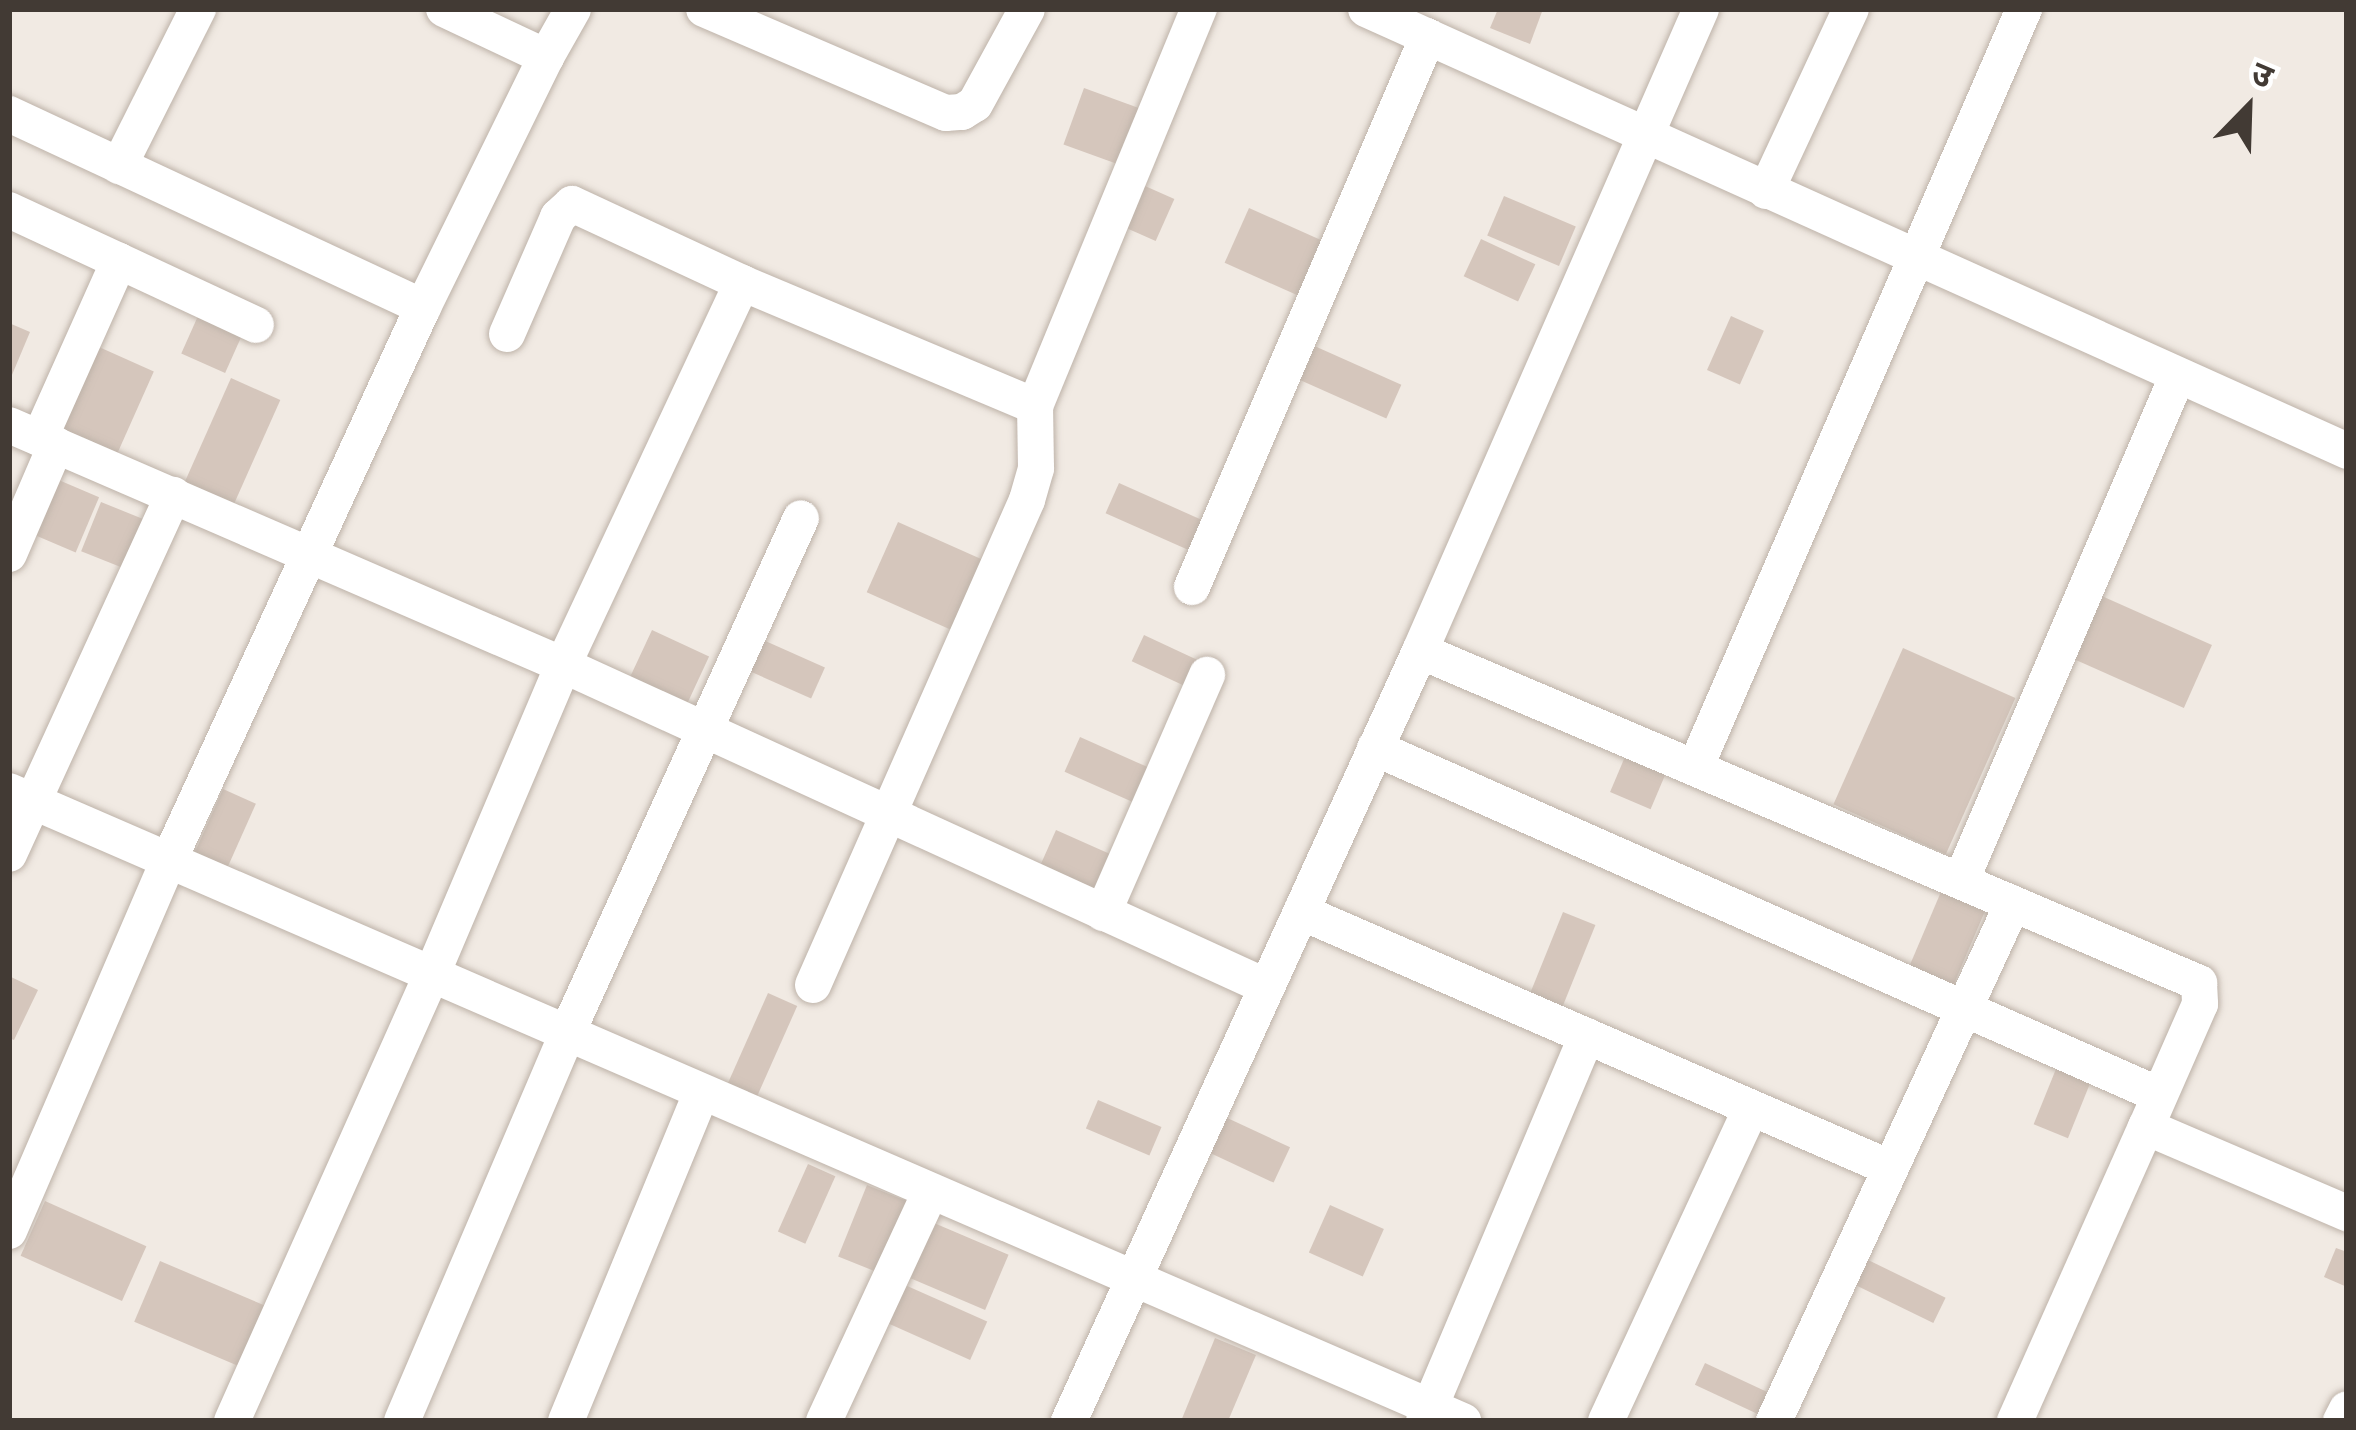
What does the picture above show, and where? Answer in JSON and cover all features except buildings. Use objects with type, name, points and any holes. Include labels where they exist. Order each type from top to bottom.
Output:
[{"type":"street","points":[[119,166],[198,9]]},
{"type":"street","points":[[444,9],[546,57]]},
{"type":"street","points":[[9,1231],[309,552],[423,307],[573,9]]},
{"type":"street","points":[[704,9],[946,113],[962,112],[975,104],[1027,9]]},
{"type":"street","points":[[813,985],[1027,500],[1036,468],[1035,406],[1199,9]]},
{"type":"street","points":[[1366,9],[2347,451]]},
{"type":"street","points":[[1069,1421],[1420,651],[1702,9]]},
{"type":"street","points":[[1766,191],[1851,9]]},
{"type":"street","points":[[1696,766],[2024,9]]},
{"type":"street","points":[[1192,587],[1428,36]]},
{"type":"street","points":[[9,114],[423,307]]},
{"type":"street","points":[[507,334],[558,217],[572,204],[742,283],[1035,406]]},
{"type":"street","points":[[9,210],[256,325]]},
{"type":"street","points":[[9,554],[35,436],[119,261]]},
{"type":"street","points":[[232,1421],[432,974],[563,665],[742,283]]},
{"type":"street","points":[[1961,880],[2177,377]]},
{"type":"street","points":[[35,436],[563,665],[1267,987]]},
{"type":"street","points":[[9,854],[21,796],[172,495]]},
{"type":"street","points":[[402,1421],[568,1031],[801,518]]},
{"type":"street","points":[[1420,651],[2199,983],[2200,1004],[2015,1421]]},
{"type":"street","points":[[1103,913],[1208,675]]},
{"type":"street","points":[[1376,748],[1964,1010],[2347,1213]]},
{"type":"street","points":[[21,796],[568,1031],[1439,1416],[1587,1036]]},
{"type":"street","points":[[1774,1421],[2013,903]]},
{"type":"street","points":[[1300,912],[1890,1168]]},
{"type":"street","points":[[566,1421],[701,1093]]},
{"type":"street","points":[[1606,1421],[1750,1108]]},
{"type":"street","points":[[824,1421],[931,1193]]},
{"type":"street","points":[[2341,1421],[2347,1409]]}]
